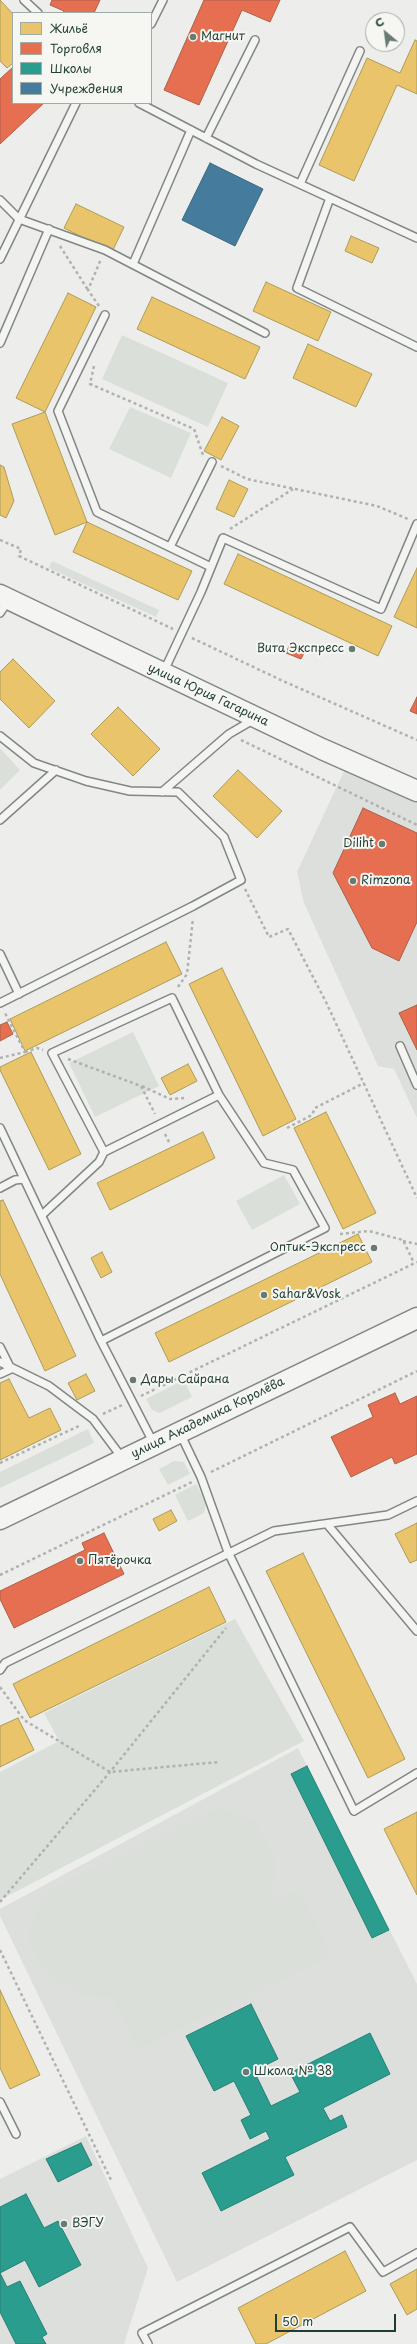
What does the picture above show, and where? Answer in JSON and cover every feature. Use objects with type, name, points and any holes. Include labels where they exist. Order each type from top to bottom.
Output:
[{"type":"street","name":"улица Юрия Гагарина","points":[[3,603],[163,674],[417,792]]},
{"type":"street","name":"улица Академика Королёва","points":[[0,1519],[417,1318]]},
{"type":"lane","points":[[24,0],[37,12]]},
{"type":"lane","points":[[152,22],[163,0]]},
{"type":"lane","points":[[206,138],[256,40]]},
{"type":"lane","points":[[300,184],[360,51]]},
{"type":"lane","points":[[0,259],[76,104]]},
{"type":"lane","points":[[141,104],[300,184],[417,238]]},
{"type":"lane","points":[[133,264],[191,130]]},
{"type":"lane","points":[[330,198],[297,288],[417,347]]},
{"type":"lane","points":[[0,200],[19,219],[105,250],[265,333]]},
{"type":"lane","points":[[0,343],[49,229]]},
{"type":"lane","points":[[105,315],[58,411],[97,512],[211,567]]},
{"type":"lane","points":[[170,547],[212,462]]},
{"type":"lane","points":[[163,674],[223,538],[381,609],[417,524]]},
{"type":"lane","points":[[162,792],[229,734],[256,718]]},
{"type":"lane","points":[[0,736],[34,763],[86,781],[130,791],[178,792],[224,837],[241,880],[194,906],[2,1002]]},
{"type":"lane","points":[[0,820],[56,770]]},
{"type":"lane","points":[[0,954],[19,994]]},
{"type":"lane","points":[[101,1341],[325,1228],[293,1170],[264,1163],[219,1095],[172,998],[52,1053],[104,1152]]},
{"type":"lane","points":[[400,1046],[417,1086]]},
{"type":"lane","points":[[42,1215],[99,1162],[104,1152],[219,1095]]},
{"type":"lane","points":[[0,1128],[130,1401],[154,1444]]},
{"type":"lane","points":[[0,1188],[15,1180],[24,1179]]},
{"type":"lane","points":[[0,1347],[11,1369]]},
{"type":"lane","points":[[0,1362],[11,1369],[49,1386],[93,1419],[124,1459]]},
{"type":"lane","points":[[0,1374],[11,1369]]},
{"type":"lane","points":[[179,1432],[201,1477],[228,1552],[354,1811],[417,1773]]},
{"type":"lane","points":[[0,1670],[5,1663],[274,1530],[388,1515],[417,1501]]},
{"type":"lane","points":[[327,1524],[417,1631]]},
{"type":"lane","points":[[0,2102],[16,2134]]},
{"type":"lane","points":[[148,2344],[142,2333],[350,2227],[383,2272],[417,2253]]},
{"type":"path","points":[[49,229],[105,315]]},
{"type":"path","points":[[88,290],[105,250]]},
{"type":"path","points":[[95,361],[90,384],[194,429],[202,454],[212,462],[247,479],[377,506],[410,520]]},
{"type":"path","points":[[223,538],[232,526],[294,488]]},
{"type":"path","points":[[0,540],[21,549],[19,556],[283,681],[417,740]]},
{"type":"path","points":[[229,734],[417,825]]},
{"type":"path","points":[[241,880],[269,937],[288,929],[326,1002],[417,1198]]},
{"type":"path","points":[[178,987],[188,974],[194,906]]},
{"type":"path","points":[[2,1002],[4,1012],[25,1052]]},
{"type":"path","points":[[0,1058],[37,1048],[141,1086],[170,1099],[191,1097]]},
{"type":"path","points":[[288,1128],[312,1115],[315,1108],[364,1083]]},
{"type":"path","points":[[141,1086],[169,1142]]},
{"type":"path","points":[[340,1234],[369,1231],[417,1244]]},
{"type":"path","points":[[0,1463],[416,1263],[403,1240]]},
{"type":"path","points":[[0,1902],[110,1772],[226,1628]]},
{"type":"path","points":[[0,1687],[24,1720],[110,1772],[219,1762]]},
{"type":"path","points":[[0,1950],[112,2182]]},
{"type":"shaded area","points":[[122,335],[228,383],[208,427],[102,379]]},
{"type":"shaded area","points":[[130,407],[191,433],[171,478],[109,449]]},
{"type":"shaded area","points":[[52,561],[159,610],[156,617],[49,568]]},
{"type":"shaded area","points":[[0,748],[20,770],[0,790]]},
{"type":"shaded area","points":[[345,769],[417,803],[417,1118],[394,1069],[378,1066],[304,903],[297,872]]},
{"type":"shaded area","points":[[133,1032],[159,1086],[95,1117],[69,1063]]},
{"type":"shaded area","points":[[284,1175],[300,1204],[252,1230],[236,1201]]},
{"type":"shaded area","points":[[184,1380],[192,1397],[160,1413],[152,1410],[146,1399]]},
{"type":"shaded area","points":[[88,1429],[94,1443],[0,1488],[0,1472]]},
{"type":"shaded area","points":[[174,1461],[184,1462],[190,1474],[168,1485],[159,1469]]},
{"type":"shaded area","points":[[196,1484],[206,1503],[204,1513],[188,1521],[175,1495]]},
{"type":"shaded area","points":[[235,1619],[304,1741],[0,1900],[0,1772],[59,1741],[44,1713]]},
{"type":"shaded area","name":"Школа № 38","points":[[298,1748],[417,1984],[417,2160],[177,2282],[0,1916],[0,1909]]},
{"type":"shaded area","points":[[219,1808],[254,1821],[275,1860],[272,1901],[298,1890],[333,1955],[137,2049],[111,1997],[80,1994],[48,1974],[28,1939],[44,1893]]},
{"type":"shaded area","name":"ВЭГУ","points":[[86,2136],[148,2268],[124,2344],[0,2344],[0,2179]]},
{"type":"building: Жильё","points":[[0,0],[12,13],[12,64],[7,68],[0,61]]},
{"type":"building: Жильё","points":[[415,40],[417,41],[417,94],[397,85],[354,181],[319,165],[367,58],[400,73]]},
{"type":"building: Жильё","points":[[76,204],[124,227],[112,252],[64,228]]},
{"type":"building: Жильё","points":[[351,236],[379,248],[372,263],[345,251]]},
{"type":"building: Жильё","points":[[266,282],[331,312],[318,341],[253,311]]},
{"type":"building: Жильё","points":[[68,293],[96,307],[45,412],[16,398]]},
{"type":"building: Жильё","points":[[152,297],[260,347],[245,379],[137,329]]},
{"type":"building: Жильё","points":[[308,344],[372,374],[356,407],[293,378]]},
{"type":"building: Жильё","points":[[45,412],[87,522],[55,535],[12,424]]},
{"type":"building: Жильё","points":[[222,417],[239,426],[221,460],[204,451]]},
{"type":"building: Жильё","points":[[0,465],[4,467],[14,501],[6,518],[0,515]]},
{"type":"building: Жильё","points":[[229,480],[248,489],[234,517],[216,509]]},
{"type":"building: Жильё","points":[[87,522],[192,571],[178,600],[73,552]]},
{"type":"building: Жильё","points":[[238,554],[392,626],[378,656],[224,584]]},
{"type":"building: Жильё","points":[[417,568],[417,628],[394,617]]},
{"type":"building: Жильё","points":[[13,659],[55,701],[29,728],[0,699],[0,672]]},
{"type":"building: Жильё","points":[[118,707],[160,749],[133,776],[91,734]]},
{"type":"building: Жильё","points":[[238,770],[282,811],[257,838],[213,796]]},
{"type":"building: Жильё","points":[[166,942],[182,974],[25,1051],[10,1019]]},
{"type":"building: Жильё","points":[[222,968],[296,1119],[263,1136],[189,984]]},
{"type":"building: Жильё","points":[[31,1052],[81,1154],[49,1170],[0,1070],[0,1067]]},
{"type":"building: Жильё","points":[[188,1064],[197,1081],[170,1095],[161,1078]]},
{"type":"building: Жильё","points":[[326,1112],[376,1213],[343,1229],[294,1128]]},
{"type":"building: Жильё","points":[[203,1132],[215,1158],[110,1210],[97,1183]]},
{"type":"building: Жильё","points":[[3,1200],[76,1356],[45,1371],[0,1274],[0,1201]]},
{"type":"building: Жильё","points":[[358,1234],[372,1262],[169,1362],[155,1333]]},
{"type":"building: Жильё","points":[[102,1252],[112,1272],[101,1278],[91,1258]]},
{"type":"building: Жильё","points":[[86,1374],[95,1391],[77,1400],[68,1383]]},
{"type":"building: Жильё","points":[[9,1379],[29,1418],[50,1408],[61,1430],[0,1460],[0,1383]]},
{"type":"building: Жильё","points":[[171,1510],[177,1521],[159,1531],[153,1519]]},
{"type":"building: Жильё","points":[[417,1523],[417,1560],[410,1563],[395,1534]]},
{"type":"building: Жильё","points":[[303,1553],[405,1759],[368,1778],[266,1571]]},
{"type":"building: Жильё","points":[[209,1587],[226,1622],[30,1718],[13,1684]]},
{"type":"building: Жильё","points":[[18,1718],[34,1750],[0,1767],[0,1726]]},
{"type":"building: Жильё","points":[[417,1812],[417,1895],[384,1829]]},
{"type":"building: Жильё","points":[[0,1990],[40,2075],[10,2089],[0,2068]]},
{"type":"building: Жильё","points":[[345,2251],[366,2291],[266,2344],[256,2344],[238,2308]]},
{"type":"building: Жильё","points":[[417,2269],[417,2309],[407,2315],[390,2284]]},
{"type":"building: Торговля","points":[[52,0],[100,0],[94,12],[64,12],[50,5]]},
{"type":"building: Торговля","points":[[204,0],[280,0],[270,22],[242,10],[199,105],[164,90]]},
{"type":"building: Торговля","points":[[12,68],[12,104],[43,104],[0,144],[0,79]]},
{"type":"building: Торговля","points":[[290,644],[305,651],[301,659],[286,653]]},
{"type":"building: Торговля","points":[[417,697],[417,714],[410,711]]},
{"type":"building: Торговля","points":[[363,808],[417,833],[417,922],[399,961],[372,948],[333,873]]},
{"type":"building: Торговля","points":[[417,1005],[417,1050],[399,1013]]},
{"type":"building: Торговля","points":[[7,1022],[13,1034],[0,1041],[0,1025]]},
{"type":"building: Торговля","points":[[395,1393],[400,1404],[417,1396],[417,1454],[395,1464],[392,1457],[351,1477],[331,1437],[373,1417],[368,1405]]},
{"type":"building: Торговля","points":[[104,1533],[124,1574],[14,1628],[0,1599],[0,1591],[85,1550],[82,1543]]},
{"type":"building: Школы","points":[[307,1766],[389,1930],[372,1938],[291,1774]]},
{"type":"building: Школы","points":[[251,2004],[278,2059],[254,2071],[271,2106],[300,2092],[290,2073],[370,2033],[390,2074],[323,2108],[330,2121],[342,2115],[347,2127],[285,2157],[294,2175],[221,2211],[202,2173],[270,2139],[266,2131],[250,2139],[241,2120],[251,2115],[234,2081],[214,2091],[186,2036]]},
{"type":"building: Школы","points":[[81,2143],[92,2165],[58,2182],[46,2159]]},
{"type":"building: Школы","points":[[26,2194],[44,2228],[58,2221],[81,2265],[39,2287],[25,2260],[0,2273],[0,2207]]},
{"type":"building: Школы","points":[[0,2273],[7,2287],[20,2281],[47,2334],[42,2337],[46,2344],[16,2344],[0,2312]]},
{"type":"building: Учреждения","points":[[210,163],[263,189],[235,246],[182,220]]},
{"type":"place","name":"Магнит","points":[[193,37]]},
{"type":"place","name":"Вита Экспресс","points":[[352,649]]},
{"type":"place","name":"Diliht","points":[[382,844]]},
{"type":"place","name":"Rimzona","points":[[353,881]]},
{"type":"place","name":"Оптик-Экспресс","points":[[374,1248]]},
{"type":"place","name":"Sahar&Vosk","points":[[264,1295]]},
{"type":"place","name":"Дары Сайрана","points":[[133,1380]]},
{"type":"place","name":"Пятёрочка","points":[[80,1561]]},
{"type":"place","name":"Школа № 38","points":[[246,2072]]},
{"type":"place","name":"ВЭГУ","points":[[64,2224]]}]
